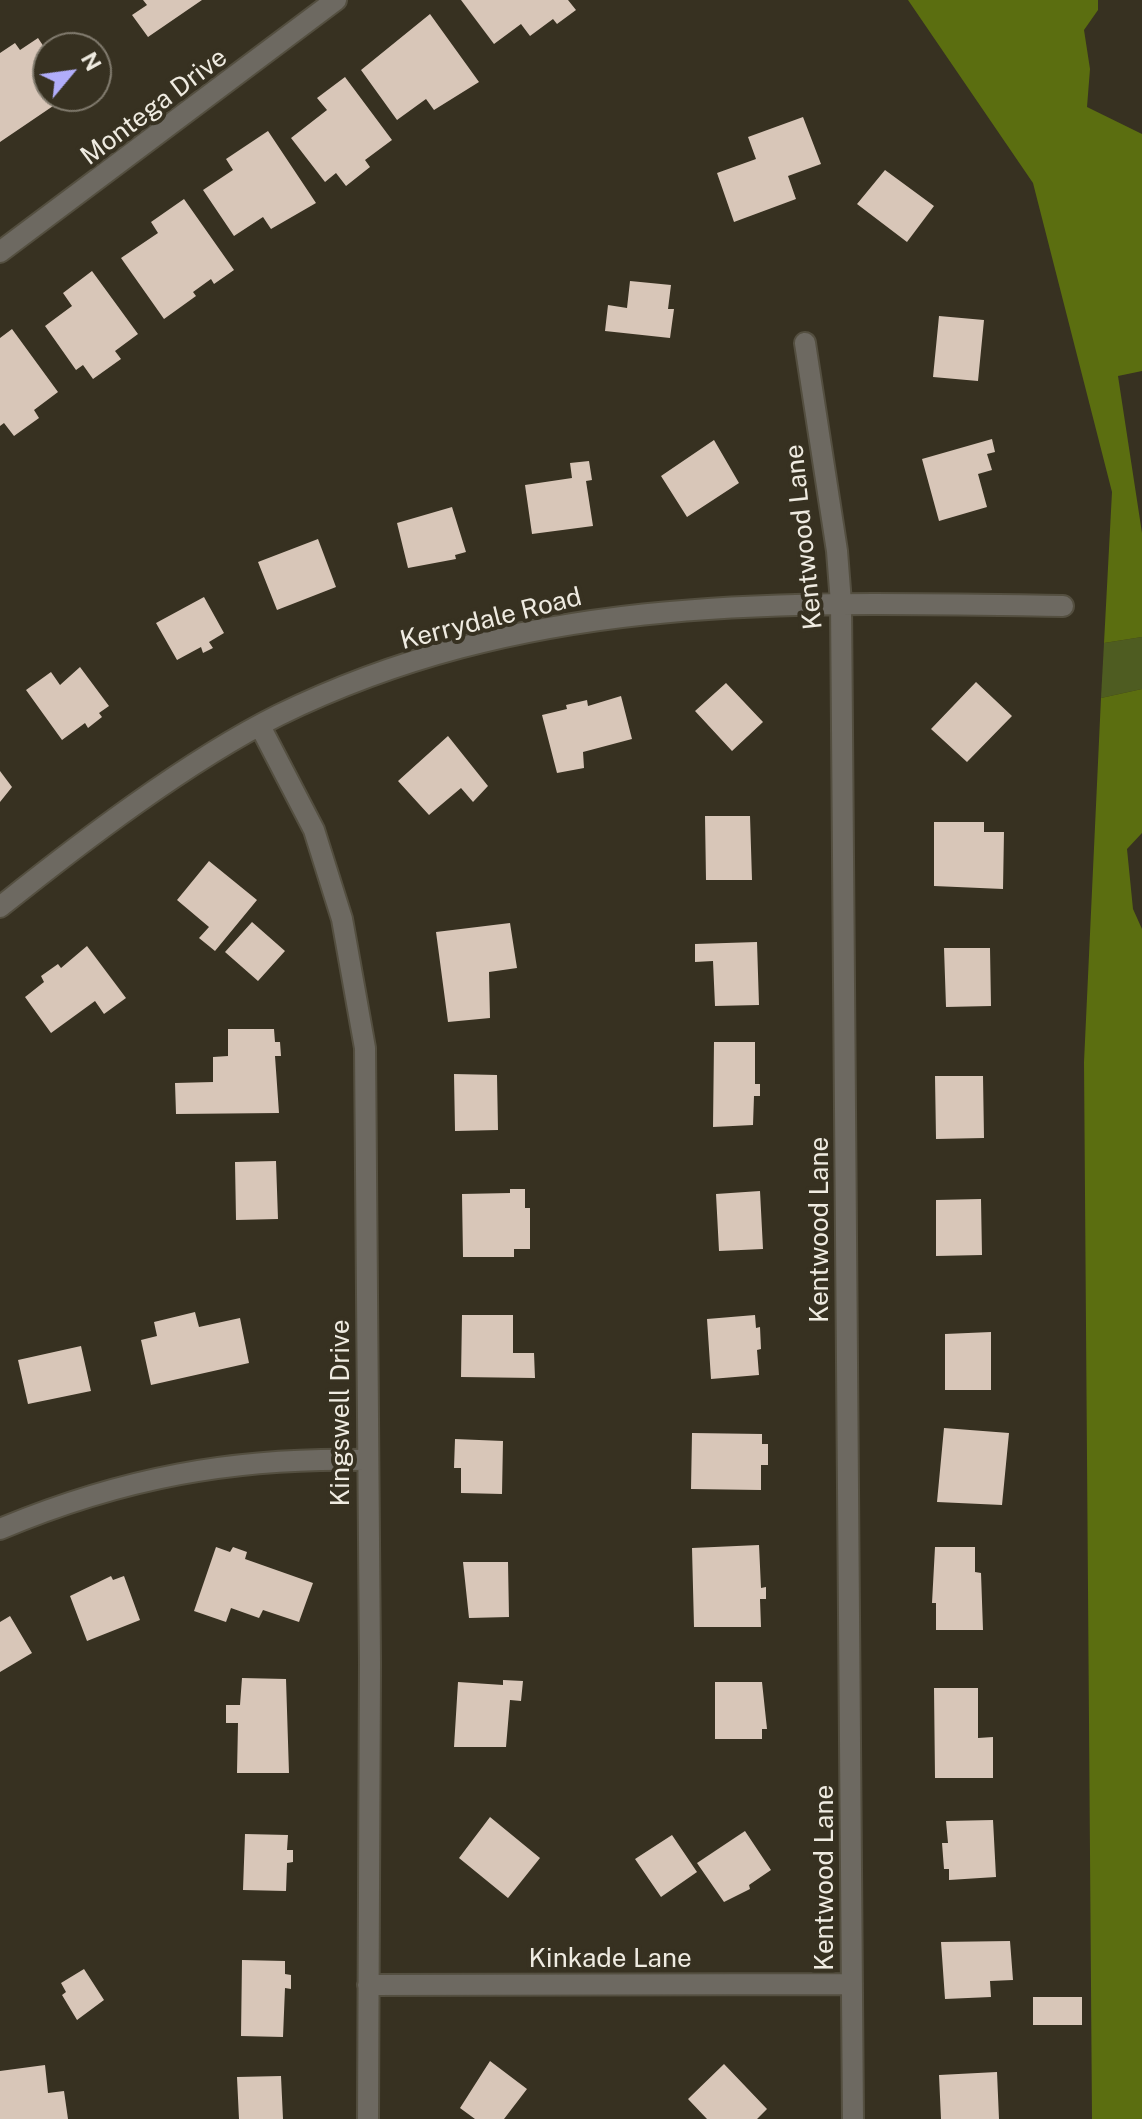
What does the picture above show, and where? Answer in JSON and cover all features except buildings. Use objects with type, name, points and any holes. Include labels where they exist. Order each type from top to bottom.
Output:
[{"type":"street","name":"Montega Drive","points":[[0,252],[336,0]]},
{"type":"street","name":"Kentwood Lane","points":[[805,343],[837,551],[841,603],[853,2119]]},
{"type":"street","name":"Kerrydale Road","points":[[0,907],[172,781],[260,726],[342,688],[435,655],[550,626],[627,614],[726,606],[841,603],[1063,606]]},
{"type":"street","name":"Kingswell Drive","points":[[260,726],[314,830],[342,919],[361,1011],[365,1048],[370,1663],[368,2119]]},
{"type":"street","points":[[0,1529],[58,1504],[136,1481],[217,1466],[298,1459],[366,1460]]},
{"type":"street","name":"Kinkade Lane","points":[[368,1985],[852,1984]]},
{"type":"green space","points":[[908,0],[1098,0],[1098,10],[1084,30],[1090,69],[1087,107],[1142,134],[1142,371],[1118,376],[1142,533],[1142,637],[1104,643],[1112,492],[1033,183]]},
{"type":"green space","points":[[1142,637],[1142,689],[1101,698],[1104,643]]},
{"type":"green space","points":[[1142,689],[1142,833],[1127,849],[1133,909],[1142,929],[1142,2119],[1092,2119],[1084,1062],[1101,698]]}]
